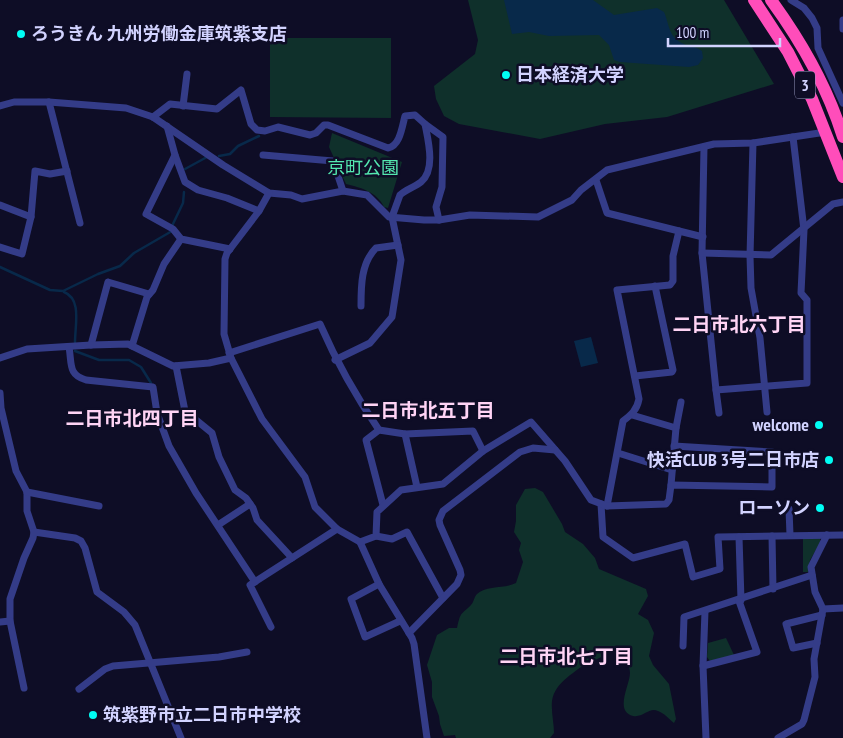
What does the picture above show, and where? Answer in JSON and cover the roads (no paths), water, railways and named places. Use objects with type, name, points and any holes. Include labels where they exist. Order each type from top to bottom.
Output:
[{"type":"highway","name":"3","points":[[754,0],[788,52],[812,98],[843,177]]},
{"type":"highway","name":"3","points":[[771,0],[800,45],[826,94],[843,137]]},
{"type":"street","points":[[791,0],[804,8],[812,18],[817,28],[818,48],[843,103]]},
{"type":"street","points":[[843,20],[843,29]]},
{"type":"street","points":[[183,106],[187,74]]},
{"type":"street","points":[[153,117],[168,105],[218,109],[241,90],[251,124],[256,130],[265,131],[278,127],[310,135],[316,133],[324,125],[328,125],[391,148],[397,142],[405,116],[415,115],[442,137],[442,187],[436,206],[439,220]]},
{"type":"street","points":[[0,106],[14,102],[49,102],[126,108],[153,117],[223,165],[270,193],[292,195],[302,199],[343,191],[367,195],[392,217],[439,220],[470,215],[538,217],[572,200],[581,190],[607,170],[714,144],[753,144],[826,132]]},
{"type":"street","points":[[49,102],[80,223]]},
{"type":"street","points":[[335,360],[370,343],[392,317],[396,282],[400,268],[398,245],[392,217],[400,195],[420,183],[426,175],[431,159],[425,124]]},
{"type":"street","points":[[167,126],[185,182],[198,190],[227,198],[259,211]]},
{"type":"street","points":[[716,390],[807,383],[807,300],[801,293],[804,230],[794,136]]},
{"type":"street","points":[[753,144],[751,288],[760,338],[766,412]]},
{"type":"street","points":[[704,147],[702,253],[718,413]]},
{"type":"street","points":[[175,155],[146,214],[173,229],[181,239],[230,249]]},
{"type":"street","points":[[263,155],[332,161],[343,191]]},
{"type":"street","points":[[0,247],[22,254],[31,217],[35,171],[50,174],[67,171]]},
{"type":"street","points":[[596,180],[607,213],[703,237]]},
{"type":"street","points":[[270,193],[259,211],[230,249],[225,259],[224,334],[230,355],[262,419],[305,477],[315,507],[337,528],[360,542],[379,584],[409,633],[414,644],[426,738]]},
{"type":"street","points":[[702,253],[750,256],[771,255],[804,230],[833,204],[843,202]]},
{"type":"street","points":[[0,205],[31,217]]},
{"type":"street","points":[[679,231],[673,256],[673,281],[670,285],[617,290],[639,399],[637,408],[632,415],[623,421],[618,453],[604,505],[603,537],[633,558],[685,544],[692,577],[720,569],[718,537],[843,535]]},
{"type":"street","points":[[132,346],[143,306],[153,290],[164,264],[181,239]]},
{"type":"street","points":[[361,306],[363,273],[368,257],[376,248],[398,245]]},
{"type":"street","points":[[90,345],[108,282],[149,294]]},
{"type":"street","points":[[635,376],[672,372],[674,370],[656,286]]},
{"type":"street","points":[[0,358],[27,349],[128,344],[173,366],[209,363],[320,324],[335,360],[378,430],[404,434],[473,431],[483,451]]},
{"type":"street","points":[[69,348],[73,373],[77,378],[152,388],[157,414],[166,440],[196,493],[255,582]]},
{"type":"street","points":[[176,366],[185,411],[212,433],[219,458],[235,490],[250,504],[258,520],[292,558]]},
{"type":"street","points":[[0,393],[1,408],[16,471],[27,492],[27,511],[34,532],[10,599],[10,621],[24,688]]},
{"type":"street","points":[[376,536],[376,516],[401,490],[417,486],[443,484],[483,451],[531,422],[565,461],[591,500],[604,505],[666,504],[669,500],[676,428],[681,402]]},
{"type":"street","points":[[632,415],[676,428]]},
{"type":"street","points":[[378,430],[366,440],[384,506]]},
{"type":"street","points":[[404,434],[417,486]]},
{"type":"street","points":[[671,485],[772,487],[772,452],[674,446]]},
{"type":"street","points":[[409,633],[457,584],[461,575],[440,525],[439,520],[443,511],[520,452],[534,448],[555,450]]},
{"type":"street","points":[[618,453],[672,470]]},
{"type":"street","points":[[27,492],[99,506]]},
{"type":"street","points":[[218,525],[250,504]]},
{"type":"street","points":[[789,509],[790,535]]},
{"type":"street","points":[[271,628],[250,585],[337,528]]},
{"type":"street","points":[[34,532],[74,538],[81,542],[85,548],[97,592],[129,617],[137,629],[181,738]]},
{"type":"street","points":[[360,542],[376,536],[392,539],[407,532],[443,598]]},
{"type":"street","points":[[778,738],[802,724],[815,677],[814,659],[823,612],[815,592],[812,564],[827,535]]},
{"type":"street","points":[[772,536],[774,589]]},
{"type":"street","points":[[703,666],[757,652],[740,600],[739,537]]},
{"type":"street","points":[[683,646],[684,617],[812,576]]},
{"type":"street","points":[[379,584],[351,599],[365,637],[400,621]]},
{"type":"street","points":[[817,643],[793,648],[786,624],[823,612],[843,608]]},
{"type":"street","points":[[706,611],[703,666],[706,738]]},
{"type":"street","points":[[0,622],[10,621]]},
{"type":"street","points":[[79,689],[105,669],[113,666],[220,657],[247,652]]},
{"type":"water","points":[[504,0],[593,0],[614,15],[657,8],[664,12],[670,31],[675,38],[686,45],[702,51],[703,58],[698,65],[689,67],[620,62],[614,60],[609,45],[599,35],[549,36],[529,32],[512,34]]},
{"type":"water","points":[[591,337],[598,363],[581,367],[574,341]]},
{"type":"waterway","points":[[219,156],[230,154],[238,146],[259,136]]},
{"type":"waterway","points":[[185,169],[207,157]]},
{"type":"waterway","points":[[172,226],[183,203],[184,192]]},
{"type":"waterway","points":[[0,267],[50,290],[63,291],[98,274],[120,266],[134,253],[172,231]]},
{"type":"waterway","points":[[64,292],[70,295],[75,306],[75,342]]},
{"type":"waterway","points":[[75,351],[99,360],[129,360],[141,367],[151,383]]},
{"type":"place","name":"ろうきん 九州労働金庫筑紫支店","points":[[21,34]]},
{"type":"place","name":"日本経済大学","points":[[506,75]]},
{"type":"place","name":"welcome","points":[[819,425]]},
{"type":"place","name":"快活CLUB 3号二日市店","points":[[829,460]]},
{"type":"place","name":"ローソン","points":[[820,508]]},
{"type":"place","name":"筑紫野市立二日市中学校","points":[[93,715]]},
{"type":"district","name":"二日市北六丁目","points":[[739,324]]},
{"type":"district","name":"二日市北五丁目","points":[[428,410]]},
{"type":"district","name":"二日市北四丁目","points":[[132,418]]},
{"type":"district","name":"二日市北七丁目","points":[[566,656]]},
{"type":"park label","name":"京町公園","points":[[363,168]]}]
